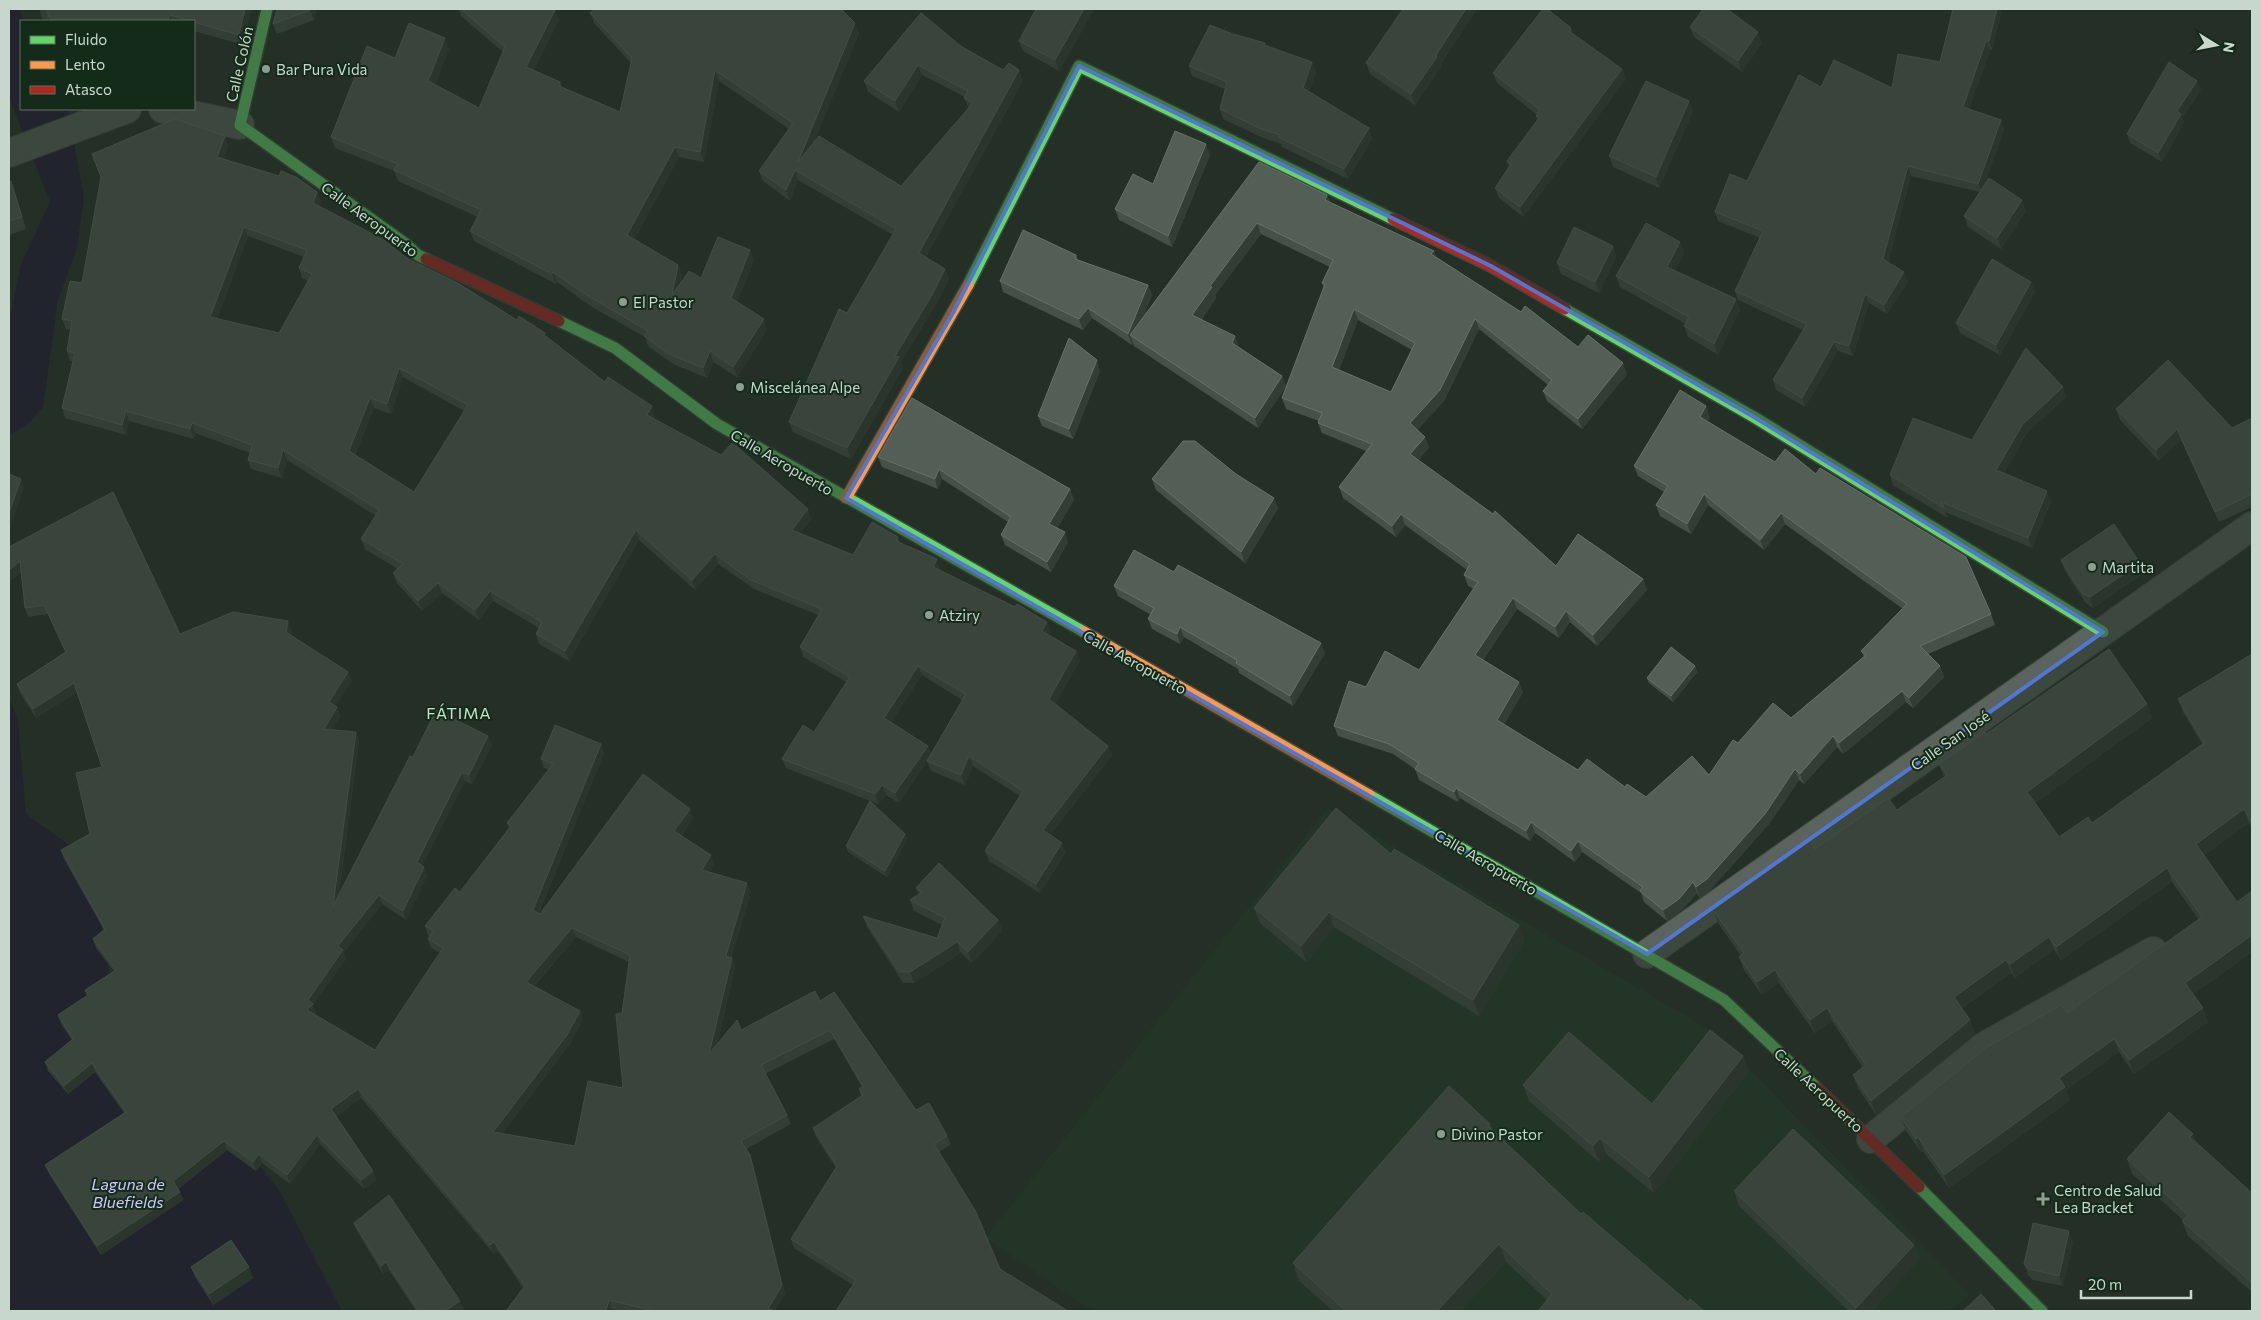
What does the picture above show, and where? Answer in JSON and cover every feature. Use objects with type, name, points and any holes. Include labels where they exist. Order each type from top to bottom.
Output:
[{"type":"street","name":"Calle Colón","points":[[240,125],[267,9]]},
{"type":"street","points":[[846,498],[954,311],[1079,66],[1491,266],[1754,417],[2103,632]]},
{"type":"street","points":[[9,154],[124,110]]},
{"type":"street","name":"Calle Aeropuerto","points":[[168,110],[240,125],[418,254],[615,348],[717,424],[1647,954],[1724,1000],[1871,1139],[2042,1311]]},
{"type":"street","name":"Calle San José","points":[[1647,954],[2252,526]]},
{"type":"street","points":[[1871,1139],[1983,1047],[2153,950]]},
{"type":"highlighted area","points":[[1079,66],[1491,266],[1754,417],[2103,632],[1647,954],[846,498],[954,311]]},
{"type":"shaded area","name":"Divino Pastor","points":[[1328,808],[1712,1031],[1970,1295],[1949,1311],[1093,1311],[985,1238]]},
{"type":"water","points":[[9,9],[19,9],[24,20],[20,20],[20,110],[68,110],[84,197],[77,248],[58,300],[43,407],[31,421],[9,436],[9,321],[21,264],[50,202],[9,97]]},
{"type":"water","name":"Laguna de Bluefields","points":[[9,698],[18,720],[26,814],[70,846],[97,902],[110,976],[119,993],[279,1190],[342,1311],[9,1311]]},
{"type":"building","points":[[46,9],[245,9],[239,35],[195,22],[195,20],[170,15],[168,20],[51,20]]},
{"type":"building","points":[[277,9],[310,9],[310,10],[273,24]]},
{"type":"building","points":[[461,9],[555,10],[526,67],[560,82],[559,86],[620,112],[632,58],[590,13],[595,9],[841,9],[855,23],[798,162],[819,136],[901,186],[973,103],[964,98],[968,91],[918,65],[895,101],[864,81],[921,13],[962,47],[1003,70],[1009,63],[1019,70],[919,253],[945,269],[932,295],[895,356],[899,357],[847,448],[789,422],[839,309],[847,313],[896,229],[795,170],[786,190],[759,171],[793,123],[715,70],[700,152],[675,147],[627,235],[678,265],[672,295],[689,271],[701,278],[718,237],[750,250],[731,298],[764,319],[733,367],[710,351],[703,368],[669,354],[644,336],[648,331],[588,296],[553,272],[552,274],[470,231],[481,210],[394,170],[398,164],[331,137],[367,46],[395,58],[409,23],[445,38],[428,81],[479,108],[505,47]]},
{"type":"building","points":[[1036,9],[1084,9],[1055,60],[1019,41]]},
{"type":"building","points":[[1403,9],[1466,9],[1436,55],[1437,57],[1411,94],[1366,63]]},
{"type":"building","points":[[1543,9],[1547,9],[1571,28],[1569,31],[1622,69],[1520,207],[1495,188],[1511,164],[1507,161],[1539,118],[1536,116],[1540,110],[1493,73]]},
{"type":"building","points":[[1703,9],[1727,9],[1758,32],[1738,61],[1690,27]]},
{"type":"building","points":[[1953,9],[1997,9],[1989,41],[1986,41],[1963,107],[2001,120],[1978,184],[1908,166],[1883,259],[1904,272],[1884,305],[1865,294],[1849,346],[1834,342],[1802,398],[1773,380],[1807,324],[1735,291],[1763,231],[1715,212],[1730,174],[1747,181],[1799,75],[1821,87],[1834,60],[1892,88],[1898,54],[1940,62]]},
{"type":"building","points":[[1210,25],[1265,43],[1264,45],[1312,62],[1303,88],[1369,128],[1344,169],[1278,137],[1280,135],[1259,128],[1220,109],[1227,82],[1189,66]]},
{"type":"building","points":[[2169,62],[2197,81],[2177,111],[2181,114],[2158,153],[2127,134]]},
{"type":"building","points":[[1646,81],[1689,101],[1656,177],[1609,156]]},
{"type":"building","points":[[175,119],[225,136],[217,157],[279,176],[281,171],[296,177],[317,192],[313,203],[384,240],[408,259],[456,282],[517,320],[519,316],[545,333],[544,335],[605,382],[608,377],[652,406],[647,415],[721,455],[732,443],[734,444],[808,509],[792,530],[853,555],[872,522],[898,537],[896,541],[937,559],[933,567],[1015,607],[1017,604],[1047,622],[1042,631],[1076,651],[1049,699],[1108,746],[1043,830],[1062,843],[1036,884],[985,851],[1023,791],[969,756],[961,775],[927,761],[966,694],[918,666],[884,718],[928,746],[895,793],[882,785],[875,794],[782,759],[803,725],[814,732],[850,677],[800,647],[822,609],[751,580],[715,554],[692,580],[636,530],[565,651],[536,634],[542,622],[490,591],[475,610],[438,583],[418,601],[393,573],[403,564],[361,539],[379,510],[283,450],[278,468],[248,460],[252,445],[192,423],[190,429],[126,411],[122,425],[62,408],[75,353],[67,351],[72,321],[62,319],[70,281],[82,283],[101,177],[92,154]],"holes":[[[244,227],[307,250],[299,268],[312,274],[279,333],[210,317]],[[399,368],[468,405],[414,492],[349,451],[370,398],[387,404]]]},
{"type":"building","points":[[1175,131],[1206,144],[1168,236],[1115,209],[1133,174],[1153,184]]},
{"type":"building","points":[[1259,162],[1327,195],[1325,200],[1434,251],[1431,254],[1521,312],[1525,306],[1578,347],[1588,335],[1623,363],[1578,419],[1543,391],[1552,380],[1475,319],[1440,390],[1410,423],[1425,437],[1410,454],[1493,514],[1495,511],[1556,566],[1578,534],[1643,579],[1593,635],[1566,611],[1555,627],[1513,598],[1475,655],[1519,682],[1497,720],[1578,770],[1587,759],[1625,787],[1627,784],[1646,797],[1692,756],[1709,775],[1733,740],[1738,743],[1773,703],[1791,718],[1866,655],[1861,651],[1907,604],[1781,513],[1760,540],[1704,494],[1687,524],[1656,505],[1668,486],[1634,466],[1680,390],[1706,406],[1700,417],[1775,462],[1785,449],[1816,474],[1820,468],[1966,557],[1991,614],[1920,646],[1940,666],[1909,698],[1902,691],[1839,743],[1833,736],[1800,774],[1795,769],[1765,814],[1707,879],[1696,887],[1693,882],[1679,899],[1663,910],[1640,891],[1643,887],[1578,841],[1571,851],[1531,822],[1526,831],[1456,788],[1454,792],[1415,769],[1419,763],[1389,744],[1334,726],[1349,681],[1366,687],[1385,651],[1419,670],[1478,582],[1464,575],[1470,564],[1401,514],[1392,526],[1339,487],[1372,444],[1318,423],[1322,413],[1282,398],[1325,284],[1322,283],[1333,260],[1257,223],[1210,286],[1212,287],[1192,315],[1235,336],[1232,343],[1282,376],[1255,418],[1130,335]],"holes":[[[1354,309],[1415,343],[1391,392],[1332,367]]]},
{"type":"building","points":[[1989,178],[2022,200],[1997,238],[1964,216]]},
{"type":"building","points":[[11,181],[22,217],[9,221],[9,182]]},
{"type":"building","points":[[1646,223],[1680,242],[1667,267],[1736,299],[1714,344],[1684,326],[1689,317],[1616,276]]},
{"type":"building","points":[[1574,227],[1613,246],[1595,282],[1557,263]]},
{"type":"building","points":[[1023,230],[1076,255],[1075,259],[1148,285],[1128,334],[1088,308],[1079,319],[1000,281]]},
{"type":"building","points":[[1992,259],[2031,282],[1996,345],[1956,323]]},
{"type":"building","points":[[1069,338],[1097,360],[1069,429],[1038,416]]},
{"type":"building","points":[[2026,348],[2063,387],[2023,424],[1996,470],[2047,491],[2028,538],[1941,502],[1944,508],[1890,475],[1913,418],[1972,440]]},
{"type":"building","points":[[2168,360],[2232,428],[2252,418],[2252,494],[2215,512],[2177,429],[2156,450],[2116,409]]},
{"type":"building","points":[[912,398],[1070,489],[1049,524],[1065,532],[1047,562],[1001,535],[1011,517],[939,469],[935,479],[878,457]]},
{"type":"building","points":[[1183,441],[1195,441],[1236,474],[1274,498],[1241,552],[1152,479]]},
{"type":"building","points":[[9,474],[21,479],[9,513]]},
{"type":"building","points":[[113,492],[180,634],[233,612],[288,621],[286,632],[348,672],[329,702],[337,707],[324,729],[356,732],[333,906],[410,756],[413,757],[436,710],[488,736],[469,775],[462,772],[417,862],[424,867],[403,911],[379,895],[338,946],[343,950],[308,1000],[313,1004],[307,1010],[375,1050],[443,948],[428,939],[433,931],[425,926],[455,888],[460,892],[511,826],[507,823],[553,764],[541,759],[555,725],[601,744],[533,910],[540,914],[643,774],[690,809],[674,831],[711,855],[702,870],[747,883],[726,956],[732,958],[709,1054],[737,1020],[741,1030],[815,991],[820,1001],[834,992],[916,1110],[929,1103],[947,1136],[934,1144],[976,1212],[1000,1269],[1068,1311],[836,1311],[856,1280],[791,1239],[837,1166],[813,1128],[863,1095],[859,1089],[863,1086],[830,1030],[761,1065],[787,1115],[741,1141],[750,1155],[782,1285],[768,1309],[776,1311],[654,1311],[609,1300],[606,1311],[506,1311],[525,1286],[494,1242],[490,1245],[358,1089],[331,1109],[373,1171],[361,1180],[317,1135],[287,1175],[259,1154],[253,1162],[224,1141],[173,1181],[180,1192],[97,1246],[45,1165],[126,1112],[92,1063],[64,1086],[45,1062],[73,1039],[58,1015],[88,995],[85,990],[116,970],[93,939],[105,929],[61,850],[90,834],[76,773],[102,767],[74,683],[33,709],[17,684],[66,652],[44,605],[25,608],[20,561],[9,570],[9,547]],"holes":[[[572,928],[630,955],[622,1013],[616,1014],[623,1088],[588,1081],[575,1146],[493,1132],[567,1035],[580,1011],[526,982]]]},
{"type":"building","points":[[2114,524],[2140,563],[2090,597],[2082,593],[2061,560]]},
{"type":"building","points":[[1134,550],[1174,572],[1178,565],[1321,643],[1290,696],[1236,663],[1237,660],[1180,627],[1177,634],[1148,619],[1154,608],[1114,586]]},
{"type":"building","points":[[1671,647],[1695,666],[1671,696],[1647,678]]},
{"type":"building","points":[[2109,649],[2147,704],[2027,792],[2059,837],[2088,817],[2092,823],[2204,743],[2178,699],[2252,654],[2252,823],[2244,809],[2196,844],[2237,902],[2252,891],[2252,935],[2185,983],[2203,1008],[2129,1060],[2114,1039],[2059,1078],[2065,1087],[1944,1175],[1918,1137],[1916,1139],[1901,1117],[1987,1047],[2061,1005],[2067,1013],[2202,917],[2167,868],[2056,947],[2049,937],[2010,964],[2006,960],[1954,997],[1970,1020],[1871,1101],[1853,1075],[1866,1065],[1827,1008],[1810,1020],[1775,970],[1757,982],[1739,957],[1744,953],[1713,910],[1810,841],[1815,849],[1888,798],[1897,810],[1947,775],[1939,764]]},
{"type":"building","points":[[870,801],[905,834],[885,871],[846,846]]},
{"type":"building","points":[[1336,808],[1391,854],[1394,849],[1519,925],[1473,1000],[1329,912],[1301,946],[1254,908]]},
{"type":"building","points":[[939,863],[998,920],[968,952],[957,942],[910,972],[899,972],[863,916],[937,938],[945,918],[910,900],[922,892],[916,888]]},
{"type":"building","points":[[1710,1030],[1743,1056],[1649,1177],[1600,1138],[1593,1146],[1523,1085],[1569,1032],[1652,1104]]},
{"type":"building","points":[[1449,1086],[1490,1124],[1488,1126],[1581,1214],[1583,1212],[1688,1302],[1690,1299],[1704,1311],[1538,1311],[1552,1294],[1499,1244],[1437,1311],[1346,1311],[1293,1263]]},
{"type":"building","points":[[2169,1112],[2193,1134],[2190,1137],[2252,1193],[2252,1283],[2182,1221],[2188,1215],[2127,1159]]},
{"type":"building","points":[[1793,1129],[1914,1245],[1856,1308],[1734,1191]]},
{"type":"building","points":[[389,1195],[460,1301],[445,1311],[419,1311],[386,1262],[381,1266],[354,1223]]},
{"type":"building","points":[[2033,1223],[2069,1231],[2059,1276],[2029,1269],[2024,1264]]},
{"type":"building","points":[[231,1240],[249,1267],[209,1294],[191,1267]]},
{"type":"building","points":[[1981,1294],[1996,1311],[1963,1311]]},
{"type":"traffic: fast","points":[[267,9],[240,125],[426,259]]},
{"type":"traffic: fast","points":[[968,285],[1079,66],[1393,219]]},
{"type":"traffic: fast","points":[[1565,309],[1754,417],[2103,632]]},
{"type":"traffic: fast","points":[[559,321],[615,348],[717,424],[1084,632]]},
{"type":"traffic: fast","points":[[1369,795],[1724,1000],[1817,1088]]},
{"type":"traffic: fast","points":[[1919,1187],[2042,1311]]},
{"type":"traffic: slow","points":[[846,498],[968,285]]},
{"type":"traffic: slow","points":[[1084,632],[1369,795]]},
{"type":"traffic: jam","points":[[1393,219],[1491,266],[1565,309]]},
{"type":"traffic: jam","points":[[426,259],[559,321]]},
{"type":"traffic: jam","points":[[1817,1088],[1919,1187]]},
{"type":"place","name":"Bar Pura Vida","points":[[266,69]]},
{"type":"place","name":"El Pastor","points":[[623,302]]},
{"type":"place","name":"Miscelánea Alpe","points":[[740,387]]},
{"type":"place","name":"Martita","points":[[2092,567]]},
{"type":"place","name":"Atziry","points":[[929,615]]},
{"type":"place","name":"Divino Pastor","points":[[1441,1134]]},
{"type":"place","name":"Centro de Salud Lea Bracket","points":[[2043,1199]]},
{"type":"district","name":"FÁTIMA","points":[[459,712]]}]
